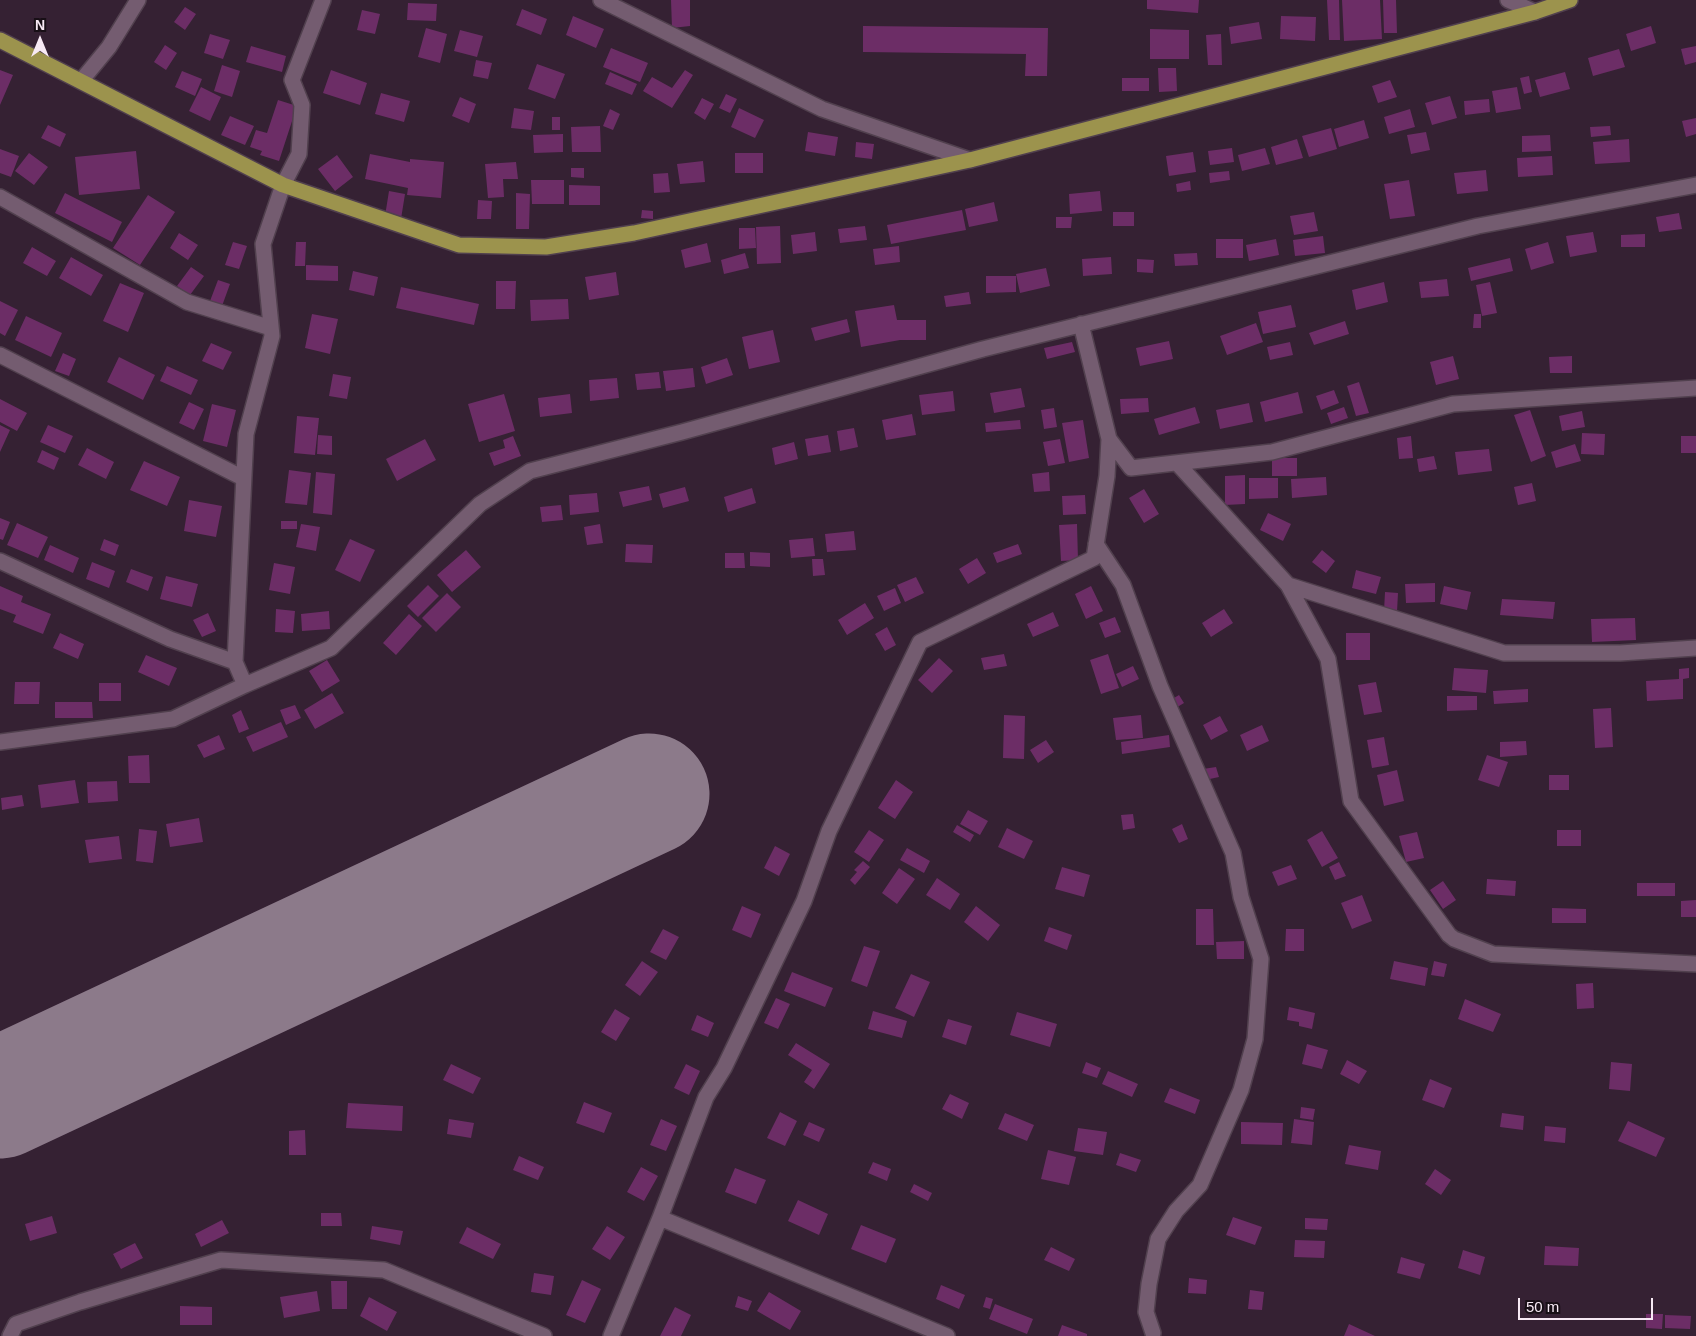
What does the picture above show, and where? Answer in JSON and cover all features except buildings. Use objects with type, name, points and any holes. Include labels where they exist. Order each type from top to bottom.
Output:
[{"type":"main road","points":[[0,40],[283,185],[459,245],[546,247],[634,233],[970,160],[1535,12],[1570,0]]},
{"type":"street","points":[[81,81],[109,47],[138,0]]},
{"type":"street","points":[[245,685],[236,662],[246,434],[272,336],[262,244],[283,185],[299,154],[302,105],[292,80],[323,0]]},
{"type":"street","points":[[600,0],[822,110],[970,160]]},
{"type":"street","points":[[1508,0],[1535,12]]},
{"type":"street","points":[[0,742],[173,720],[245,685],[331,648],[480,504],[530,470],[682,432],[1081,324],[1478,226],[1696,185]]},
{"type":"street","points":[[0,197],[187,302],[271,328]]},
{"type":"street","points":[[611,1336],[660,1218],[706,1097],[724,1068],[800,910],[829,831],[920,642],[1094,558],[1107,476],[1109,439],[1081,324]]},
{"type":"street","points":[[0,355],[243,478]]},
{"type":"street","points":[[1109,439],[1131,468],[1272,452],[1454,404],[1696,388]]},
{"type":"street","points":[[1177,463],[1288,585],[1328,659],[1351,801],[1449,935],[1454,939],[1494,954],[1696,964]]},
{"type":"street","points":[[1096,544],[1123,585],[1160,686],[1233,853],[1241,897],[1261,959],[1255,1039],[1241,1090],[1200,1185],[1176,1211],[1158,1239],[1149,1284],[1146,1312],[1153,1333]]},
{"type":"street","points":[[0,561],[170,639],[236,662]]},
{"type":"street","points":[[1288,585],[1504,653],[1620,653],[1696,648]]},
{"type":"street","points":[[660,1218],[947,1336]]},
{"type":"street","points":[[10,1336],[16,1324],[80,1302],[221,1260],[384,1270],[544,1336]]},
{"type":"runway","points":[[0,1098],[649,794]]}]
